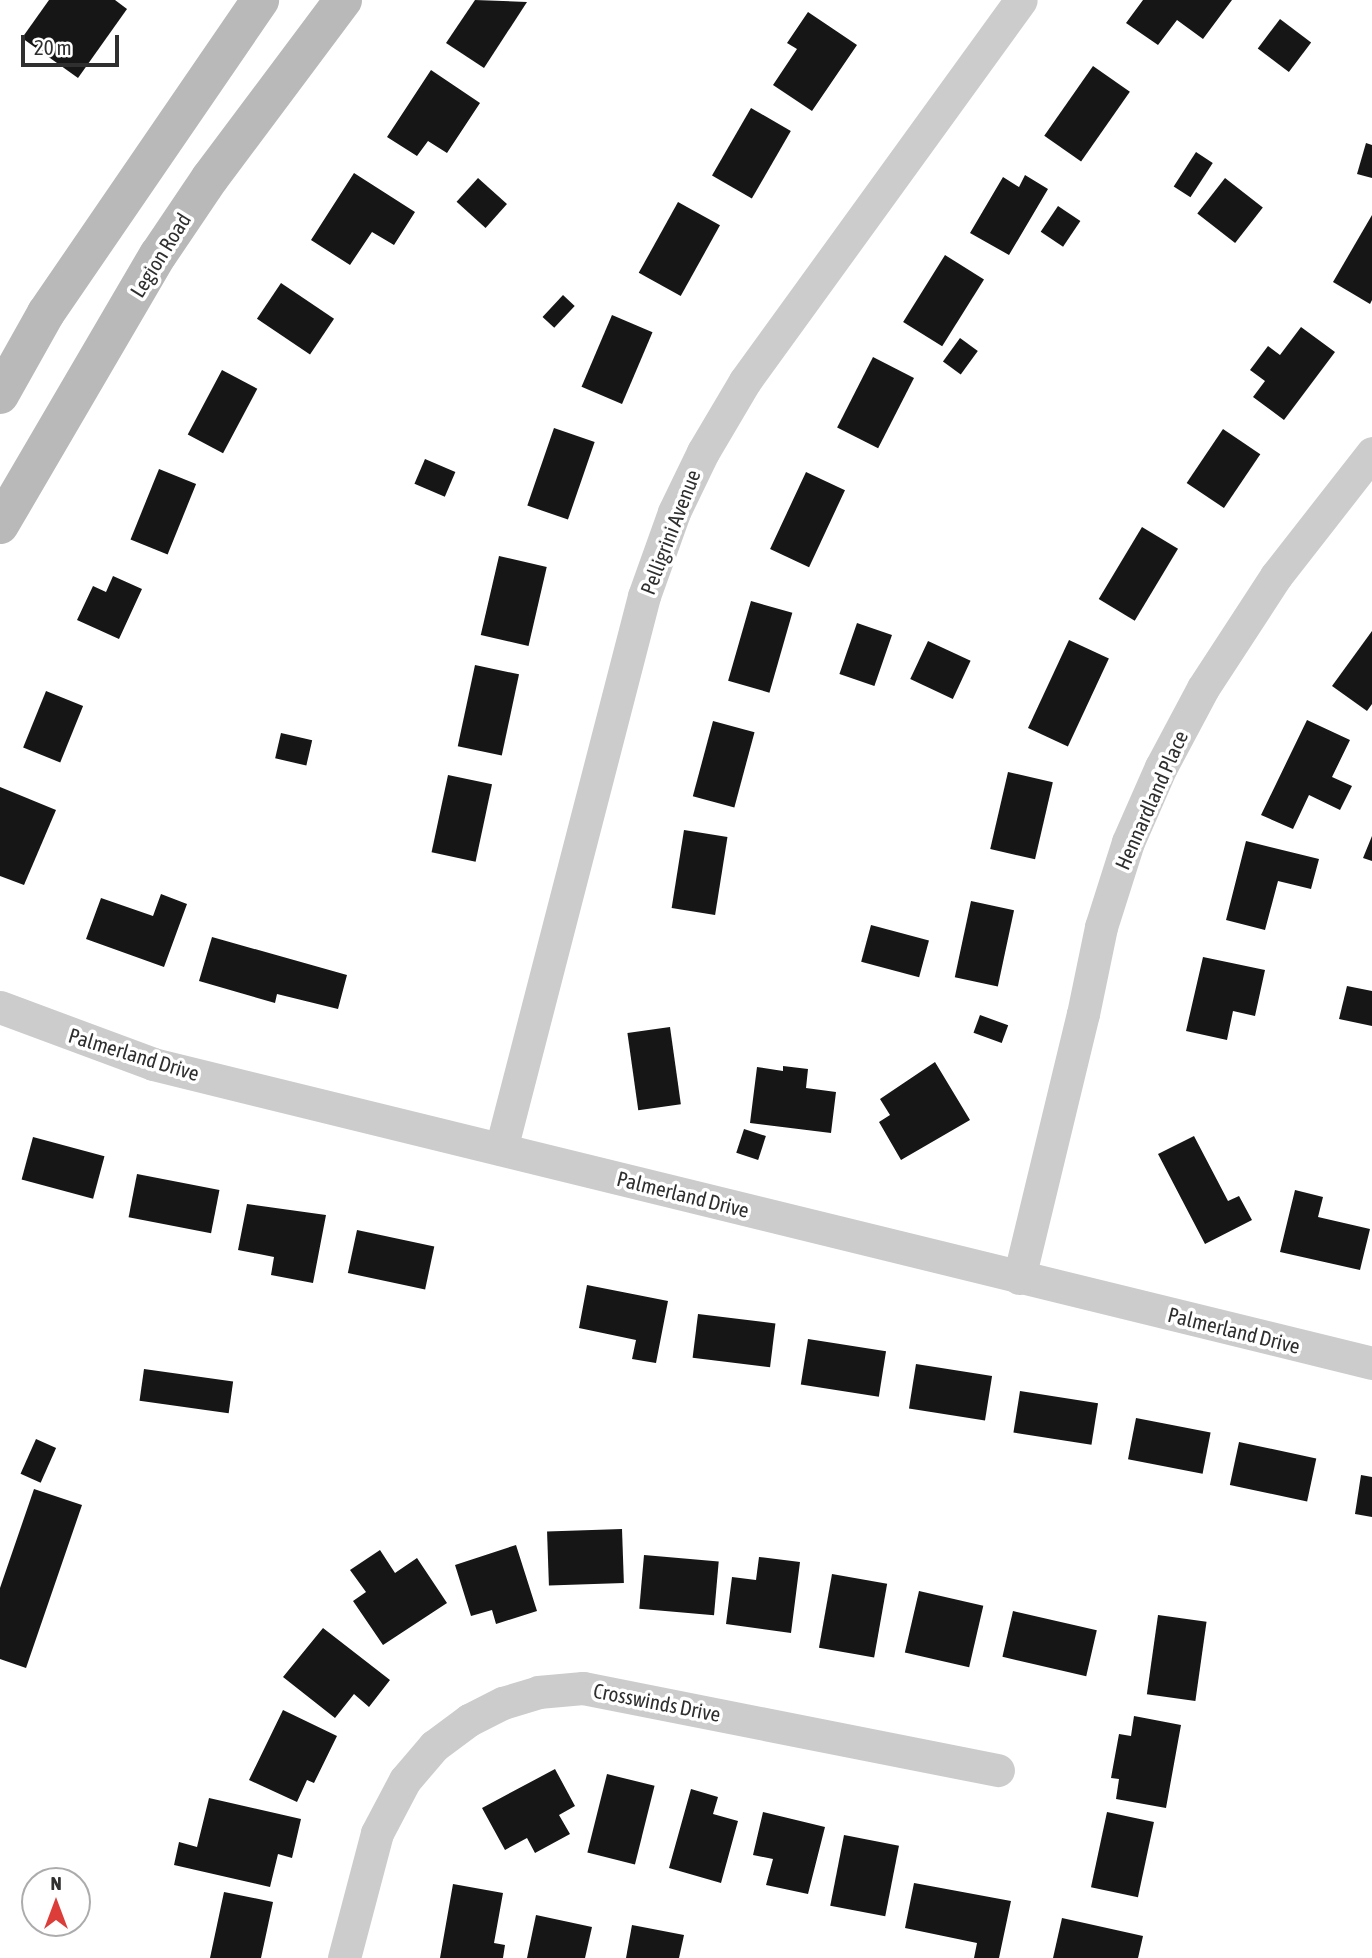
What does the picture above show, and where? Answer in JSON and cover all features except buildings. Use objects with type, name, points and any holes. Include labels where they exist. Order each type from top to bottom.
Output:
[{"type":"main road","points":[[0,395],[46,313],[261,0]]},
{"type":"main road","name":"Legion Road","points":[[0,525],[158,255],[210,178],[343,0]]},
{"type":"street","name":"Pelligrini Avenue","points":[[501,1149],[644,596],[674,512],[703,452],[745,382],[1021,0]]},
{"type":"street","name":"Hennardland Place","points":[[1020,1278],[1101,927],[1128,842],[1161,767],[1203,688],[1276,576],[1372,453]]},
{"type":"street","name":"Palmerland Drive","points":[[0,1007],[153,1064],[1372,1363]]},
{"type":"street","name":"Crosswinds Drive","points":[[344,1958],[377,1833],[405,1780],[434,1746],[469,1720],[503,1703],[538,1692],[583,1688],[998,1770]]}]
